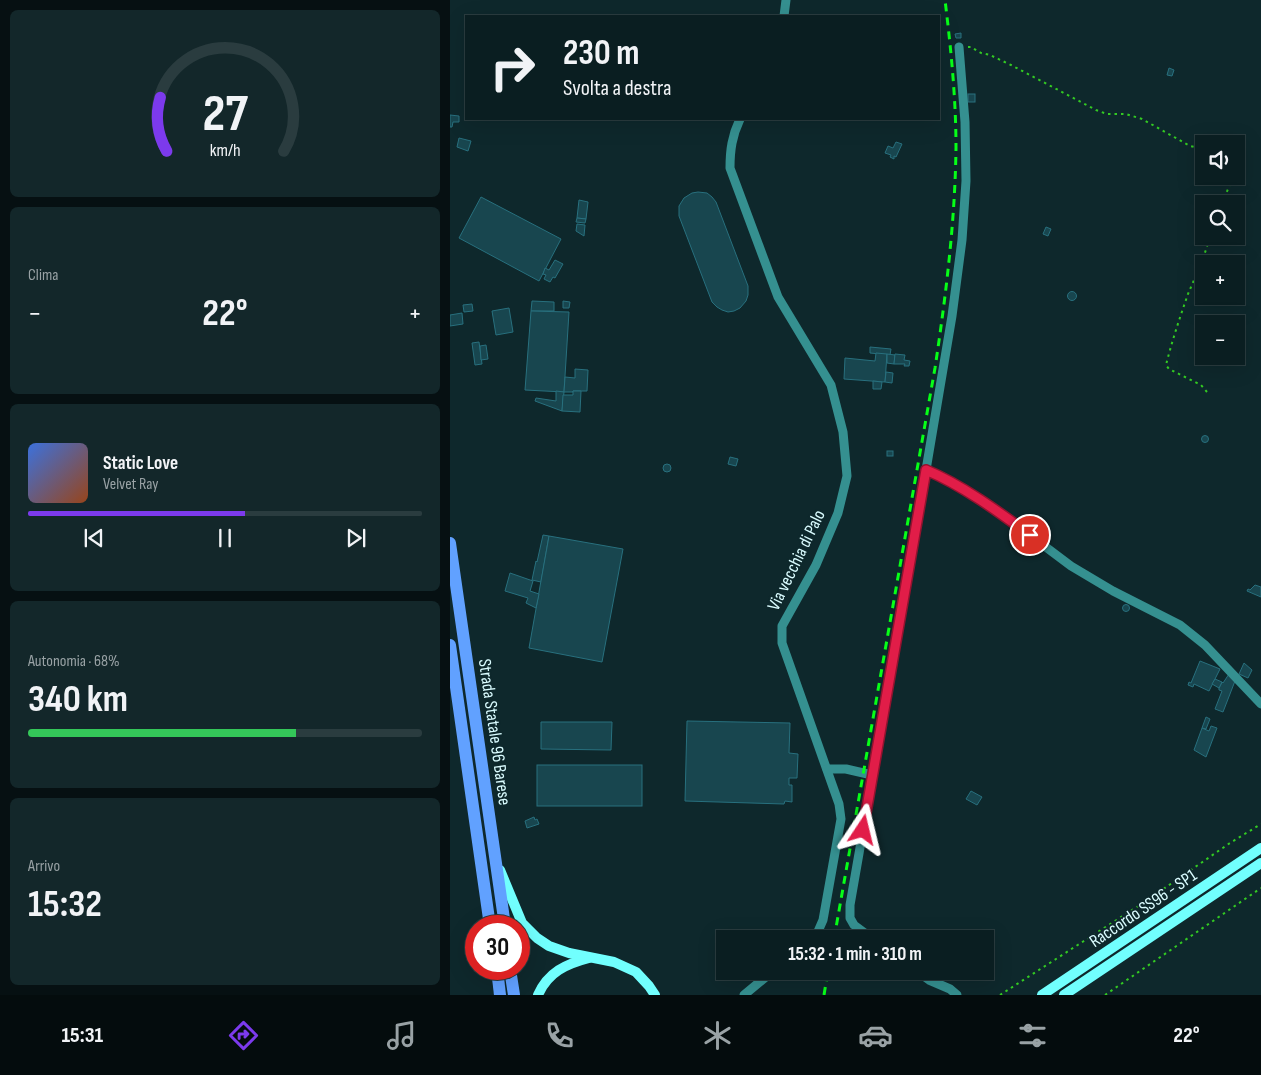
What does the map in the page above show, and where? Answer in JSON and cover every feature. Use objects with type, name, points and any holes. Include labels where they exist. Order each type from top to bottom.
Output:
[{"type":"main road","name":"Strada Statale 96 Barese","points":[[450,543],[503,915]]},
{"type":"main road","name":"Strada Statale 96 Barese","points":[[450,645],[488,915]]},
{"type":"main road","name":"Raccordo SS96 - SP1","points":[[1042,995],[1261,848]]},
{"type":"main road","points":[[495,857],[522,923],[537,938],[549,946],[568,953],[614,962],[636,972],[655,995]]},
{"type":"main road","name":"Raccordo SS96 - SP1","points":[[1064,995],[1261,863]]},
{"type":"main road","points":[[538,995],[541,988],[553,974],[570,963],[592,957]]},
{"type":"main road","points":[[498,980],[500,995]]},
{"type":"main road","points":[[512,980],[514,995]]},
{"type":"street","points":[[784,15],[786,0]]},
{"type":"street","points":[[861,930],[854,925],[850,918],[850,905],[952,316],[962,233],[966,152],[959,47]]},
{"type":"street","name":"Via vecchia di Palo","points":[[740,120],[730,148],[730,168],[778,297],[831,385],[843,432],[847,476],[838,514],[816,565],[782,626],[782,643],[839,804],[840,819],[823,920],[819,930]]},
{"type":"street","points":[[926,470],[943,477],[1003,515],[1071,566],[1113,591],[1180,625],[1205,645],[1261,704]]},
{"type":"street","points":[[827,769],[846,769],[872,775]]},
{"type":"street","points":[[744,995],[762,980]]},
{"type":"street","points":[[928,980],[950,989],[957,995]]},
{"type":"path","points":[[959,47],[971,47],[981,53],[990,55],[1096,110],[1107,114],[1126,114],[1142,119],[1195,147]]},
{"type":"path","points":[[1207,392],[1201,384],[1169,369],[1166,365],[1188,296],[1208,245]]},
{"type":"path","points":[[1000,995],[1261,824]]},
{"type":"path","points":[[1106,995],[1261,888]]},
{"type":"building","points":[[961,33],[961,38],[956,38],[955,34]]},
{"type":"building","points":[[1169,68],[1174,70],[1172,76],[1167,75]]},
{"type":"building","points":[[968,94],[975,94],[975,102],[968,102]]},
{"type":"building","points":[[450,115],[459,116],[459,122],[453,122],[452,127],[450,127]]},
{"type":"building","points":[[459,138],[471,141],[468,151],[457,147]]},
{"type":"building","points":[[896,142],[902,144],[894,159],[890,157],[891,155],[885,153],[888,146],[893,148]]},
{"type":"building","points":[[698,192],[707,193],[716,202],[748,286],[746,301],[740,308],[734,311],[722,310],[712,302],[679,216],[679,206],[684,198]]},
{"type":"building","points":[[481,197],[561,239],[539,281],[459,238]]},
{"type":"building","points":[[579,200],[588,202],[586,219],[577,218]]},
{"type":"building","points":[[577,218],[586,219],[585,223],[576,222]]},
{"type":"building","points":[[577,224],[585,225],[584,236],[576,231]]},
{"type":"building","points":[[1046,227],[1051,229],[1048,236],[1043,234]]},
{"type":"building","points":[[555,260],[563,264],[555,278],[553,277],[550,282],[544,279],[546,275],[543,274],[545,268],[549,270]]},
{"type":"building","points":[[1072,291],[1077,296],[1072,301],[1067,296]]},
{"type":"building","points":[[532,301],[554,302],[554,311],[531,311]]},
{"type":"building","points":[[563,301],[570,302],[569,308],[563,308]]},
{"type":"building","points":[[472,304],[473,311],[464,312],[463,305]]},
{"type":"building","points":[[509,308],[513,332],[496,335],[492,311]]},
{"type":"building","points":[[531,311],[569,312],[564,392],[525,390]]},
{"type":"building","points":[[462,313],[463,324],[450,326],[450,315]]},
{"type":"building","points":[[479,342],[482,364],[475,365],[472,343]]},
{"type":"building","points":[[486,345],[488,359],[481,360],[480,346]]},
{"type":"building","points":[[870,347],[891,349],[890,355],[870,353]]},
{"type":"building","points":[[876,353],[887,354],[885,382],[844,379],[845,358],[875,361]]},
{"type":"building","points":[[887,354],[895,355],[894,364],[887,363]]},
{"type":"building","points":[[895,354],[905,355],[904,360],[910,361],[909,366],[894,364]]},
{"type":"building","points":[[575,369],[588,370],[587,391],[564,392],[565,377],[575,378]]},
{"type":"building","points":[[886,372],[893,373],[892,383],[885,382]]},
{"type":"building","points":[[873,381],[882,382],[881,389],[873,389]]},
{"type":"building","points":[[556,391],[564,392],[562,411],[535,401],[536,398],[556,401]]},
{"type":"building","points":[[573,391],[581,391],[580,412],[562,411],[563,395],[573,395]]},
{"type":"building","points":[[1205,435],[1209,439],[1205,443],[1201,439]]},
{"type":"building","points":[[887,451],[893,451],[893,456],[887,456]]},
{"type":"building","points":[[730,457],[738,459],[736,466],[728,464]]},
{"type":"building","points":[[667,464],[671,468],[667,472],[663,468]]},
{"type":"building","points":[[543,535],[549,536],[541,582],[532,580]]},
{"type":"building","points":[[549,536],[623,549],[602,662],[529,648]]},
{"type":"building","points":[[510,573],[533,581],[530,591],[539,594],[536,608],[526,603],[528,598],[505,591]]},
{"type":"building","points":[[1255,585],[1261,587],[1261,597],[1247,591]]},
{"type":"building","points":[[1126,604],[1130,608],[1126,612],[1122,608]]},
{"type":"building","points":[[1200,661],[1220,669],[1209,691],[1194,684],[1193,687],[1188,685],[1189,682],[1191,683]]},
{"type":"building","points":[[1244,663],[1252,670],[1248,678],[1239,674]]},
{"type":"building","points":[[1229,674],[1235,681],[1223,712],[1215,709],[1222,691],[1219,688]]},
{"type":"building","points":[[1215,679],[1222,682],[1219,688],[1212,684]]},
{"type":"building","points":[[1206,717],[1210,719],[1206,729],[1202,728]]},
{"type":"building","points":[[687,721],[790,723],[789,753],[798,754],[797,778],[789,778],[789,785],[792,785],[792,802],[785,801],[784,804],[685,801]]},
{"type":"building","points":[[541,722],[612,722],[611,750],[541,749]]},
{"type":"building","points":[[1211,726],[1217,728],[1206,757],[1194,750],[1202,728],[1209,731]]},
{"type":"building","points":[[537,765],[642,765],[642,806],[537,806]]},
{"type":"building","points":[[971,791],[982,797],[977,805],[966,799]]},
{"type":"building","points":[[534,817],[539,824],[527,828],[525,821]]},
{"type":"railway","points":[[836,930],[935,368],[946,286],[952,231],[956,148],[953,74],[945,0]]},
{"type":"railway","points":[[824,995],[826,980]]},
{"type":"route","points":[[863,830],[926,470],[943,477],[1003,515],[1030,535]]}]
